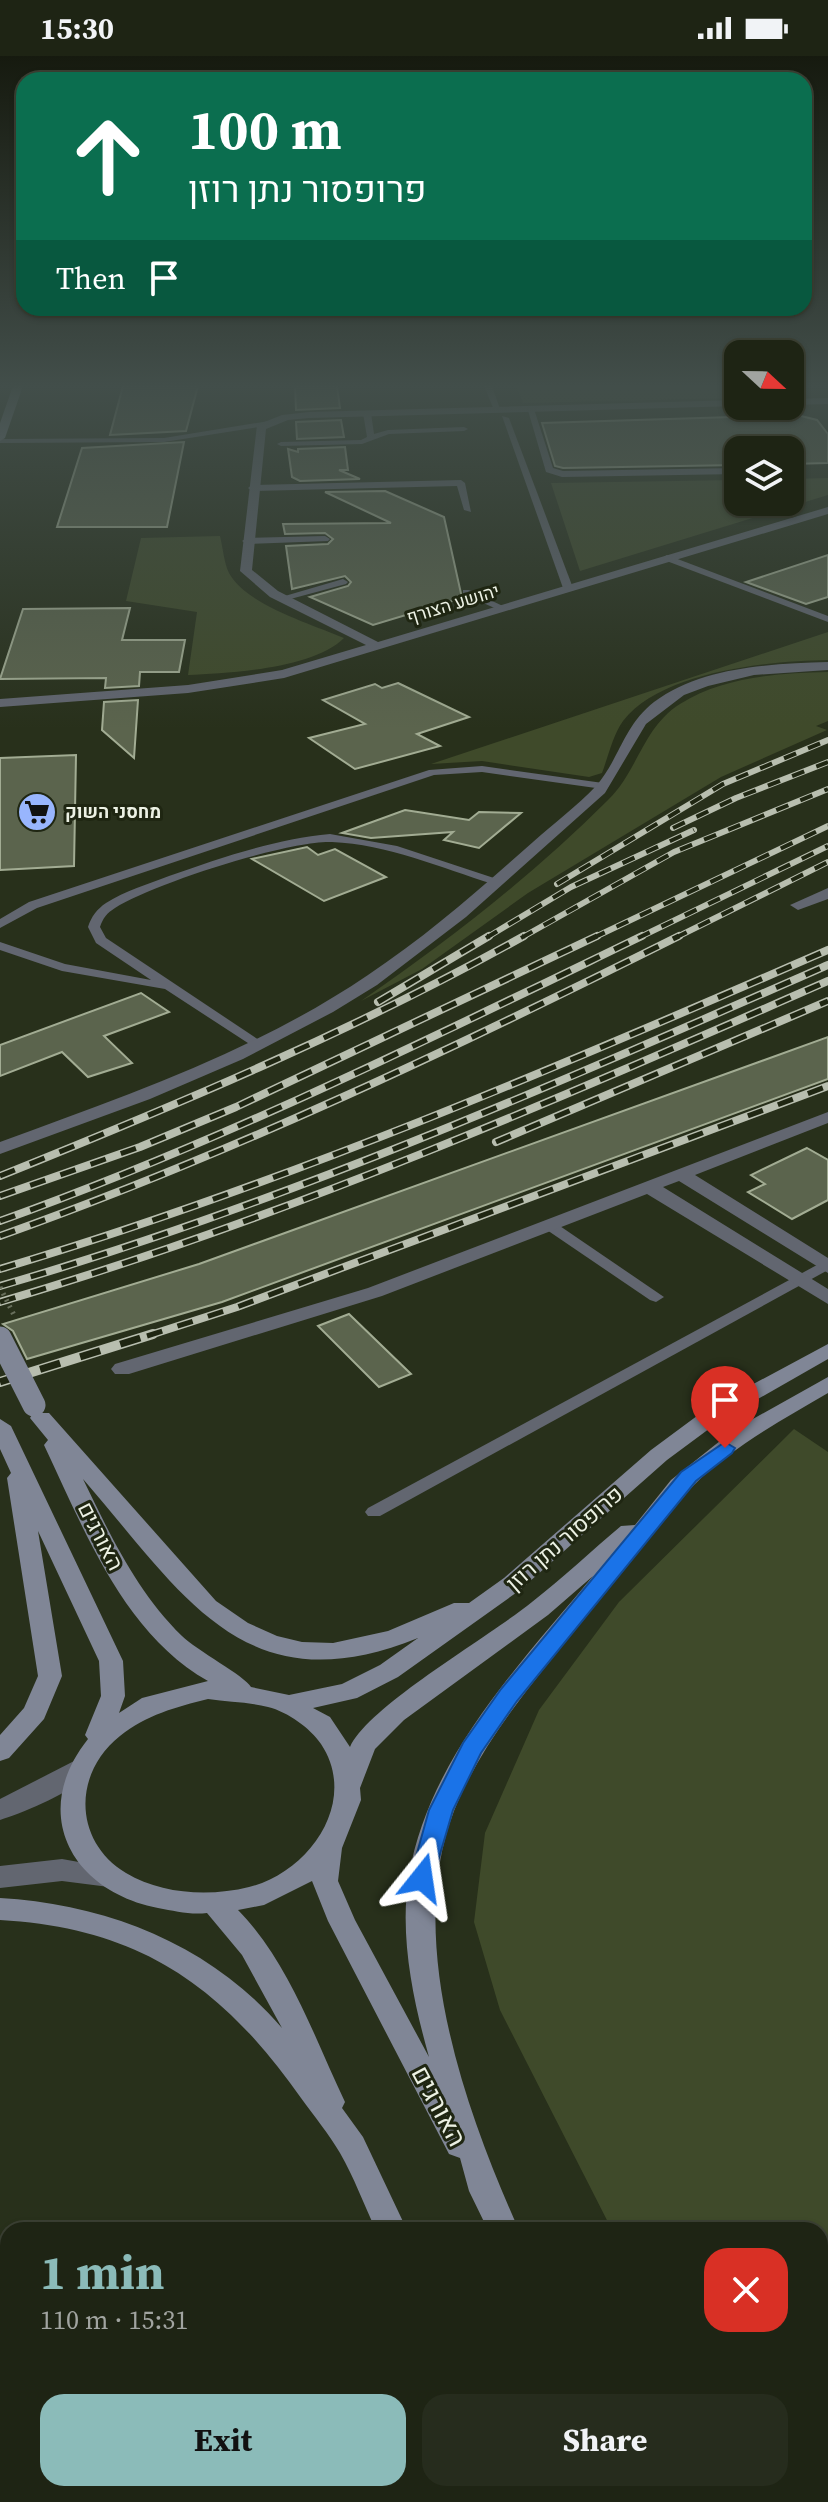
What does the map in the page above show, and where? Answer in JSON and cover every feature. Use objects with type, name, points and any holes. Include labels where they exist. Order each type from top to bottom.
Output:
[{"type":"street","points":[[251,500],[246,571],[283,598],[377,646]]},
{"type":"street","name":"יהושע הצורף","points":[[0,703],[157,692],[252,681],[828,510]]},
{"type":"street","points":[[0,1148],[153,1093],[257,1045],[379,976],[434,936],[603,786],[630,735],[643,718],[681,693],[745,674],[828,666]]},
{"type":"street","name":"יהושע הצורף","points":[[0,694],[82,696]]},
{"type":"street","points":[[798,905],[828,893]]},
{"type":"street","points":[[122,1369],[375,1292],[828,1117]]},
{"type":"street","points":[[680,1174],[827,1265]]},
{"type":"street","points":[[648,1186],[828,1298]]},
{"type":"street","name":"האורגים","points":[[0,1338],[113,1559],[146,1615],[186,1655],[223,1680],[250,1692]]},
{"type":"street","name":"פרופסור נתן רוזן","points":[[290,1704],[348,1692],[389,1671],[512,1584],[659,1455],[713,1415],[828,1350]]},
{"type":"street","name":"פרופסור נתן רוזן","points":[[351,1781],[364,1744],[395,1714],[540,1609],[689,1476],[743,1434],[828,1384]]},
{"type":"street","points":[[37,1412],[208,1607],[233,1628],[261,1642],[290,1650],[321,1652],[367,1645],[413,1631],[512,1584]]},
{"type":"street","name":"האורגים","points":[[0,1426],[111,1661],[114,1685],[110,1707],[83,1760]]},
{"type":"street","points":[[0,1751],[35,1713],[50,1676],[50,1657],[14,1454]]},
{"type":"street","points":[[490,2202],[446,2074],[423,1949],[422,1878],[441,1810],[471,1749],[509,1695],[689,1476]]},
{"type":"street","points":[[0,1810],[55,1785],[83,1760],[114,1725],[158,1701],[208,1690],[250,1692],[290,1704],[321,1724],[333,1736],[345,1758],[351,1781],[347,1815],[329,1849],[315,1863],[280,1886],[215,1904],[169,1901],[127,1887],[109,1876],[95,1864],[76,1834],[70,1802],[83,1760]]},
{"type":"street","name":"האורגים","points":[[329,1849],[325,1881],[342,1921],[500,2222]]},
{"type":"street","points":[[0,1877],[62,1870],[109,1876]]},
{"type":"street","points":[[215,1904],[239,1926],[256,1950],[388,2222]]},
{"type":"street","points":[[0,1909],[68,1915],[111,1928],[209,1978],[260,2023],[352,2146]]},
{"type":"lane","points":[[465,500],[468,510]]},
{"type":"lane","points":[[535,500],[568,588]]},
{"type":"lane","points":[[247,541],[325,539]]},
{"type":"lane","points":[[667,558],[828,619]]},
{"type":"lane","points":[[283,598],[343,582]]},
{"type":"lane","points":[[466,592],[502,608]]},
{"type":"lane","points":[[0,924],[33,905],[433,772],[482,769],[603,786]]},
{"type":"lane","points":[[257,1045],[101,940],[94,927],[100,914],[128,897],[282,844],[315,838],[358,842],[497,881]]},
{"type":"lane","points":[[0,946],[62,967],[172,988]]},
{"type":"lane","points":[[549,1225],[656,1297]]},
{"type":"lane","points":[[374,1512],[827,1265]]},
{"type":"green space","points":[[557,500],[724,500],[724,516],[759,516],[580,571]]},
{"type":"green space","points":[[220,536],[229,573],[250,595],[281,612],[344,638],[312,657],[292,663],[248,671],[188,675],[197,612],[126,601],[141,538]]},
{"type":"green space","points":[[828,632],[828,660],[777,663],[718,672],[689,680],[641,704],[619,727],[602,773],[589,777],[482,761],[431,764]]},
{"type":"green space","points":[[828,672],[828,721],[816,726],[827,730],[721,777],[528,893],[422,969],[361,1001],[489,906],[579,828],[618,788],[657,725],[680,704],[733,682],[771,675]]},
{"type":"green space","points":[[794,1429],[828,1452],[828,2222],[608,2222],[500,2010],[474,1922],[485,1833],[539,1710],[619,1602]]},
{"type":"building","points":[[65,500],[172,500],[167,527],[57,527]]},
{"type":"building","points":[[342,500],[406,500],[444,517],[462,598],[373,625],[310,597],[348,586],[351,582],[345,576],[292,589],[286,546],[328,544],[333,539],[325,533],[285,534],[283,524],[391,523]]},
{"type":"building","points":[[828,555],[828,597],[806,604],[746,582]]},
{"type":"building","points":[[130,608],[122,640],[185,640],[179,672],[140,672],[139,686],[105,688],[106,678],[0,679],[23,609]]},
{"type":"building","points":[[398,683],[469,717],[417,734],[440,746],[355,769],[309,738],[365,724],[323,700],[375,684],[382,688]]},
{"type":"building","points":[[138,700],[134,758],[102,730],[104,702]]},
{"type":"building","name":"מחסני השוק","points":[[76,755],[74,866],[0,870],[0,758]]},
{"type":"building","points":[[405,810],[469,820],[479,812],[521,813],[479,848],[444,840],[453,832],[371,838],[342,833]]},
{"type":"building","points":[[307,847],[318,855],[335,849],[386,877],[324,901],[252,859]]},
{"type":"building","points":[[141,993],[169,1012],[104,1036],[132,1063],[88,1077],[62,1052],[0,1076],[0,1045]]},
{"type":"building","points":[[828,1037],[828,1079],[222,1302],[27,1359],[13,1331],[3,1324],[199,1264]]},
{"type":"building","points":[[807,1148],[828,1160],[828,1200],[792,1219],[748,1192],[765,1184],[751,1175]]},
{"type":"building","points":[[349,1314],[411,1374],[379,1387],[318,1326]]},
{"type":"railway","points":[[557,884],[723,784],[828,740]]},
{"type":"railway","points":[[673,828],[736,798],[828,762]]},
{"type":"railway","points":[[521,938],[674,852],[828,789]]},
{"type":"railway","points":[[593,938],[828,826]]},
{"type":"railway","points":[[486,938],[571,887],[694,830]]},
{"type":"railway","points":[[638,938],[828,846]]},
{"type":"railway","points":[[675,938],[828,862]]},
{"type":"railway","points":[[378,1002],[489,936]]},
{"type":"railway","points":[[0,1176],[332,1034],[524,936]]},
{"type":"railway","points":[[0,1196],[140,1147],[236,1107],[597,936]]},
{"type":"railway","points":[[0,1221],[245,1123],[642,936]]},
{"type":"railway","points":[[0,1236],[259,1134],[512,1018],[679,936]]},
{"type":"railway","points":[[0,1269],[106,1236],[316,1162],[624,1038],[828,950]]},
{"type":"railway","points":[[0,1286],[212,1218],[316,1179],[522,1097],[828,965]]},
{"type":"railway","points":[[0,1302],[107,1269],[316,1195],[522,1113],[828,981]]},
{"type":"railway","points":[[496,1142],[828,1001]]},
{"type":"railway","points":[[147,1336],[237,1307],[828,1086]]},
{"type":"railway","points":[[0,1382],[153,1334]]},
{"type":"place","name":"מחסני השוק","points":[[37,812]]},
{"type":"route","points":[[422,1878],[441,1810],[471,1749],[509,1695],[689,1476],[725,1448]]}]
